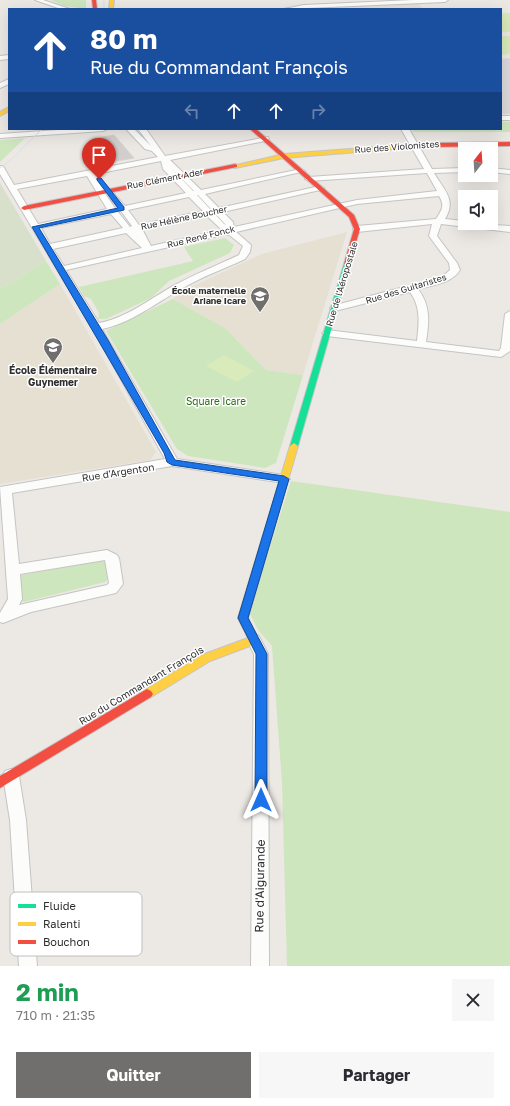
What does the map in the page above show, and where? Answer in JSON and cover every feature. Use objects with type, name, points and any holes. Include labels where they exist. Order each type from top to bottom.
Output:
[{"type":"street","points":[[38,0],[61,8]]},
{"type":"street","points":[[296,8],[446,0]]},
{"type":"street","points":[[1,135],[86,130]]},
{"type":"street","points":[[131,130],[148,147],[155,149]]},
{"type":"street","points":[[96,327],[111,324],[157,301],[178,287],[242,257],[246,252],[247,245],[243,240],[237,238],[229,230],[230,224],[212,212],[179,176],[172,164],[164,159],[155,149],[155,145],[143,130]]},
{"type":"street","name":"Rue de l'Aéropostale","points":[[254,130],[341,206],[354,219],[357,229],[284,479]]},
{"type":"street","name":"Rue des Guitaristes","points":[[335,308],[446,279],[452,275],[455,270],[453,263],[433,239],[433,231],[437,221],[447,207],[443,193],[405,130]]},
{"type":"street","points":[[12,188],[265,139]]},
{"type":"street","name":"Rue des Violonistes","points":[[284,156],[415,146],[510,144]]},
{"type":"street","name":"Rue Clément Ader","points":[[24,208],[284,156]]},
{"type":"street","points":[[0,168],[96,327],[172,462]]},
{"type":"street","points":[[309,179],[458,170]]},
{"type":"street","points":[[35,227],[301,171]]},
{"type":"street","points":[[498,171],[510,172]]},
{"type":"street","points":[[90,173],[92,181],[104,191],[134,229],[139,242],[148,249]]},
{"type":"street","name":"Rue Hélène Boucher","points":[[48,247],[320,188]]},
{"type":"street","name":"Rue René Fonck","points":[[61,269],[376,198],[443,193]]},
{"type":"street","points":[[357,229],[437,221],[510,229]]},
{"type":"street","points":[[412,288],[422,301],[424,307],[421,345]]},
{"type":"street","points":[[327,333],[490,354],[503,353],[507,346],[510,314]]},
{"type":"street","name":"Rue d'Argenton","points":[[3,491],[172,462],[284,479]]},
{"type":"street","points":[[254,640],[243,618],[284,479]]},
{"type":"street","points":[[2,619],[10,611],[15,599],[3,491]]},
{"type":"street","points":[[2,619],[29,607],[111,589],[116,584],[112,558],[107,555],[12,570]]},
{"type":"street","name":"Rue du Commandant François","points":[[6,779],[206,658],[254,640]]},
{"type":"street","name":"Rue d'Aigurande","points":[[254,640],[261,654],[260,966]]},
{"type":"street","points":[[6,779],[18,820],[23,892]]},
{"type":"street","points":[[27,956],[28,966]]},
{"type":"shaded area","points":[[417,3],[423,8],[310,8]]},
{"type":"shaded area","points":[[510,58],[510,114],[502,114],[502,59]]},
{"type":"shaded area","name":"École maternelle Ariane Icare","points":[[347,232],[303,375],[266,370],[225,328],[173,299],[182,291],[262,254]]},
{"type":"shaded area","name":"École Élémentaire Guynemer","points":[[60,284],[156,452],[150,460],[0,484],[0,324]]},
{"type":"green space","points":[[51,0],[86,0],[86,8],[65,6]]},
{"type":"green space","points":[[502,13],[510,13],[510,32],[502,32]]},
{"type":"green space","points":[[502,36],[510,36],[510,54],[502,55]]},
{"type":"green space","points":[[502,122],[510,122],[510,132],[413,132],[412,130],[502,130]]},
{"type":"green space","points":[[25,138],[0,162],[0,140]]},
{"type":"green space","points":[[0,183],[46,261],[0,289]]},
{"type":"green space","points":[[225,238],[234,245],[230,253],[169,281],[151,298],[106,319],[98,319],[99,313],[91,299],[84,296],[79,287],[193,261],[184,247]]},
{"type":"green space","points":[[46,261],[60,284],[0,324],[0,289]]},
{"type":"green space","name":"Square Icare","points":[[173,299],[225,328],[266,370],[303,375],[276,463],[265,468],[188,456],[177,449],[106,331]]},
{"type":"green space","points":[[224,355],[254,371],[237,382],[206,366]]},
{"type":"green space","points":[[291,481],[510,512],[510,966],[287,966],[282,783],[272,646],[258,630],[249,612]]},
{"type":"green space","points":[[102,560],[105,562],[108,579],[105,582],[24,602],[21,600],[19,578],[22,575]]},
{"type":"building","points":[[114,135],[134,158],[105,163],[89,142],[94,141],[92,139]]},
{"type":"tram line","points":[[104,0],[104,8]]},
{"type":"tram line","points":[[0,168],[13,158],[41,130]]},
{"type":"traffic: fast","points":[[294,446],[347,264]]},
{"type":"traffic: slow","points":[[111,8],[112,0]]},
{"type":"traffic: slow","points":[[0,114],[8,110]]},
{"type":"traffic: slow","points":[[235,166],[284,156],[429,145]]},
{"type":"traffic: slow","points":[[147,694],[206,658],[254,640],[243,618],[294,446]]},
{"type":"traffic: jam","points":[[94,0],[95,8]]},
{"type":"traffic: jam","points":[[254,130],[352,216],[357,229],[347,264]]},
{"type":"traffic: jam","points":[[429,145],[510,144]]},
{"type":"traffic: jam","points":[[24,208],[235,166]]},
{"type":"traffic: jam","points":[[0,782],[147,694]]},
{"type":"place","name":"École maternelle Ariane Icare","points":[[260,313]]},
{"type":"place","name":"École Élémentaire Guynemer","points":[[53,364]]},
{"type":"route","points":[[99,179],[122,209],[35,227],[104,340],[172,462],[284,479],[243,618],[261,654],[261,800]]}]
